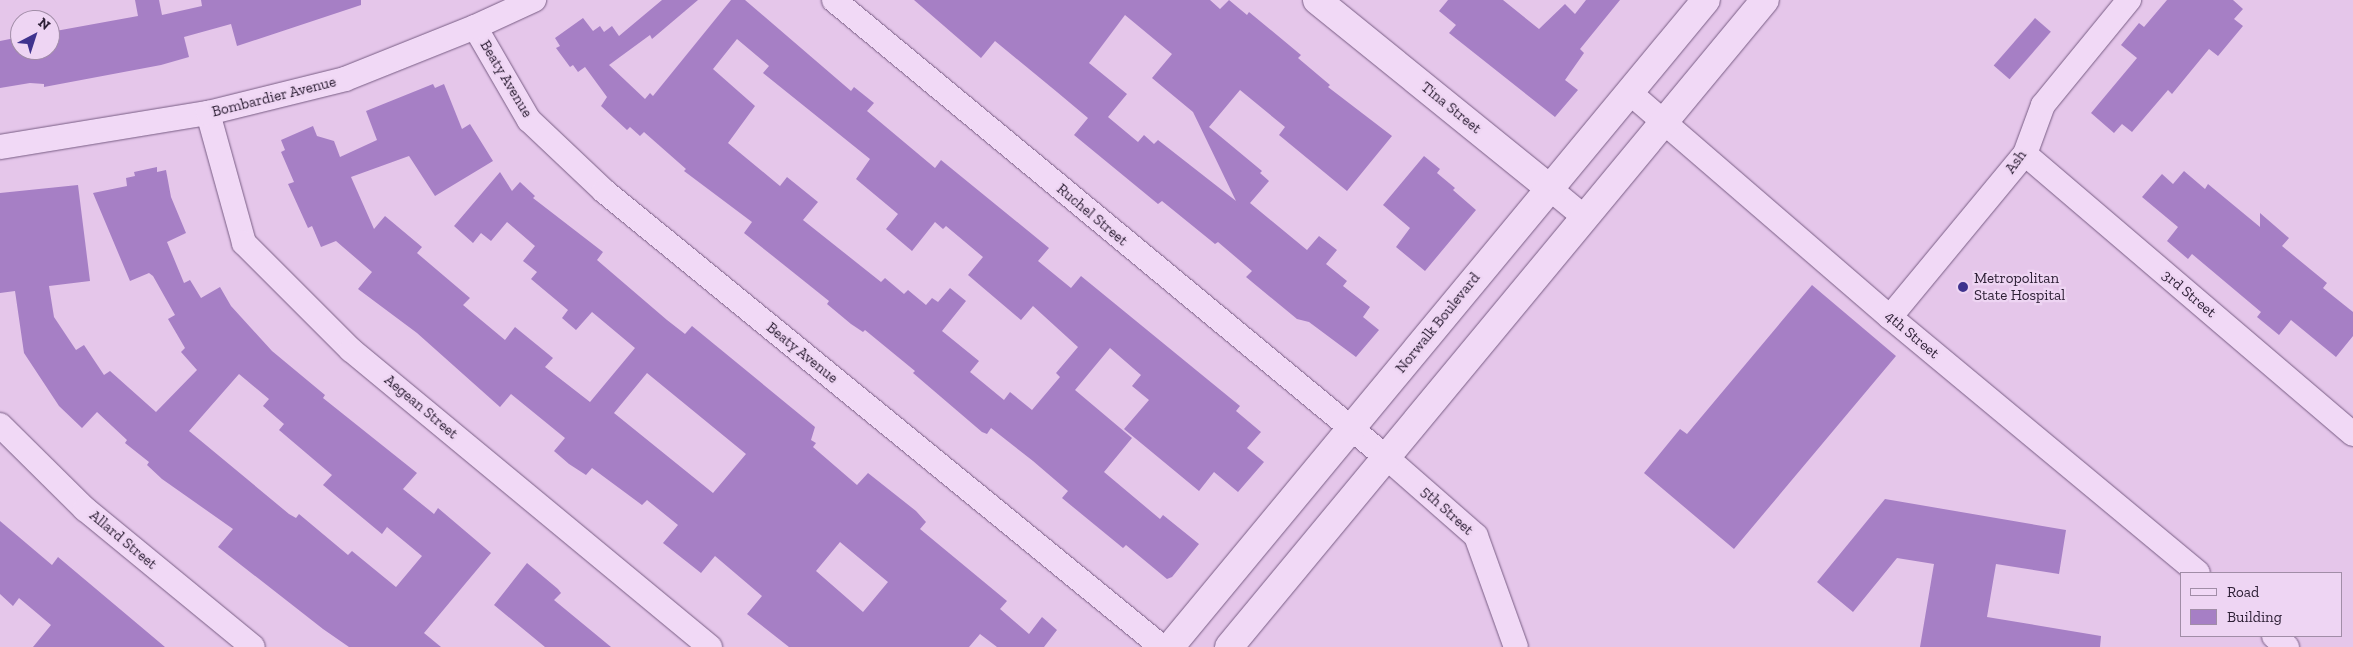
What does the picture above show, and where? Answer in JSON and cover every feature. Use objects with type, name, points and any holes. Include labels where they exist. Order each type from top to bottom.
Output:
[{"type":"main road","name":"Tina Street","points":[[1317,0],[1549,188]]},
{"type":"main road","name":"Norwalk Boulevard","points":[[1170,647],[1706,0]]},
{"type":"main road","points":[[1229,647],[1765,0]]},
{"type":"street","name":"Bombardier Avenue","points":[[0,147],[208,113],[345,79],[475,27],[534,0]]},
{"type":"street","name":"Ruchel Street","points":[[834,0],[1351,430]]},
{"type":"street","name":"Ash","points":[[1890,317],[2025,154],[2043,105],[2129,0]]},
{"type":"street","name":"Beaty Avenue","points":[[475,27],[529,120],[604,191],[1162,647]]},
{"type":"street","name":"4th Street","points":[[1629,92],[1890,317],[2197,572]]},
{"type":"street","name":"Aegean Street","points":[[208,113],[244,243],[352,350],[710,647]]},
{"type":"street","name":"3rd Street","points":[[2025,154],[2353,434]]},
{"type":"street","name":"Tina Street","points":[[1549,188],[1584,217]]},
{"type":"street","name":"Allard Street","points":[[0,425],[85,509],[253,647]]},
{"type":"street","name":"5th Street","points":[[1351,430],[1387,458],[1476,536],[1516,647]]},
{"type":"street","points":[[2275,637],[2287,647]]},
{"type":"building","points":[[135,0],[159,0],[162,15],[202,6],[201,0],[361,0],[361,5],[237,46],[231,24],[184,37],[189,57],[161,65],[44,87],[44,84],[30,83],[0,88],[0,41],[10,39],[10,60],[60,60],[60,30],[138,16]]},
{"type":"building","points":[[662,0],[698,0],[652,39],[650,35],[609,65],[645,99],[650,93],[653,96],[731,0],[745,0],[851,91],[854,87],[874,103],[867,111],[935,168],[941,160],[1049,248],[1038,261],[1071,288],[1081,276],[1240,406],[1236,411],[1261,432],[1247,448],[1264,462],[1238,492],[1214,472],[1199,491],[1124,429],[1149,400],[1132,386],[1141,375],[1110,348],[1075,390],[1132,438],[1104,472],[1160,519],[1163,515],[1199,544],[1172,577],[1167,579],[1126,545],[1123,548],[1062,498],[1068,491],[1033,461],[991,428],[987,434],[982,432],[913,373],[915,371],[865,330],[863,332],[851,324],[827,304],[829,301],[744,233],[752,222],[684,171],[686,169],[644,132],[640,136],[630,127],[627,130],[601,106],[607,97],[585,67],[578,72],[573,65],[570,67],[556,48],[560,46],[555,38],[583,18],[593,31],[600,26],[604,32],[612,26],[619,36]],"holes":[[[737,39],[769,66],[763,73],[870,159],[856,179],[898,214],[886,229],[912,251],[935,222],[943,229],[946,226],[983,257],[968,275],[1021,320],[1033,306],[1078,347],[1056,373],[1060,377],[1032,410],[1010,392],[1004,400],[970,372],[979,361],[942,331],[966,301],[950,288],[938,302],[932,298],[926,305],[908,290],[904,294],[885,278],[881,282],[803,220],[818,202],[787,177],[780,186],[728,143],[755,106],[713,69]]]},
{"type":"building","points":[[914,0],[1210,0],[1220,9],[1229,0],[1247,15],[1249,12],[1301,55],[1298,58],[1330,85],[1328,87],[1392,136],[1347,191],[1279,135],[1285,127],[1240,90],[1209,127],[1262,171],[1260,173],[1269,181],[1250,203],[1307,250],[1319,236],[1337,250],[1326,264],[1347,281],[1343,286],[1370,307],[1363,317],[1379,330],[1356,357],[1309,322],[1297,319],[1246,277],[1252,271],[1218,242],[1215,244],[1162,201],[1158,204],[1074,135],[1088,118],[1057,92],[995,41],[981,58]],"holes":[[[1125,15],[1172,54],[1152,78],[1193,112],[1236,201],[1158,140],[1154,144],[1144,135],[1138,142],[1108,117],[1127,94],[1089,63]]]},
{"type":"building","points":[[1448,0],[1503,0],[1539,29],[1565,4],[1575,14],[1586,0],[1620,0],[1580,49],[1584,53],[1565,80],[1578,90],[1555,117],[1449,33],[1456,25],[1439,11]]},
{"type":"building","points":[[2167,0],[2233,0],[2243,9],[2234,19],[2243,26],[2218,56],[2209,49],[2172,94],[2168,90],[2132,132],[2122,124],[2114,133],[2091,113],[2137,58],[2121,45],[2139,23],[2144,27]]},
{"type":"building","points":[[2035,18],[2051,32],[2010,79],[1994,66]]},
{"type":"building","points":[[433,84],[435,88],[444,84],[462,129],[470,124],[493,161],[435,196],[409,156],[351,177],[374,229],[385,216],[422,247],[417,253],[470,298],[463,305],[505,340],[515,327],[553,358],[545,367],[590,402],[635,348],[592,312],[576,330],[562,318],[568,310],[531,279],[537,272],[523,261],[535,246],[507,222],[491,241],[481,233],[473,243],[454,226],[500,172],[512,191],[520,182],[535,196],[533,198],[603,252],[597,260],[667,320],[685,334],[692,326],[815,427],[811,440],[816,443],[813,447],[857,485],[868,473],[916,511],[926,522],[920,529],[1007,601],[1000,609],[1029,634],[1042,617],[1057,630],[1044,647],[997,647],[980,634],[969,647],[789,647],[747,614],[762,596],[715,556],[701,573],[663,543],[678,525],[647,500],[642,505],[592,468],[586,475],[569,464],[554,451],[565,438],[511,394],[500,407],[417,333],[358,289],[372,272],[336,241],[321,247],[312,226],[308,228],[288,184],[294,182],[281,152],[285,150],[281,140],[313,126],[317,136],[334,141],[340,157],[377,140],[366,111]],"holes":[[[647,373],[746,454],[713,493],[614,413]],[[840,542],[888,582],[863,612],[816,571]]]},
{"type":"building","points":[[1424,156],[1440,169],[1437,173],[1455,188],[1453,190],[1476,210],[1425,271],[1396,247],[1410,228],[1383,205]]},
{"type":"building","points":[[157,167],[157,172],[166,170],[171,197],[186,233],[167,242],[184,283],[190,280],[201,298],[220,287],[231,306],[272,351],[325,395],[323,398],[417,473],[403,489],[434,514],[438,508],[491,553],[424,633],[441,647],[349,647],[323,629],[218,547],[233,529],[162,479],[147,465],[149,462],[125,443],[127,440],[97,412],[82,428],[59,406],[24,353],[15,291],[0,293],[0,193],[78,185],[90,281],[49,286],[54,317],[76,350],[84,345],[104,375],[110,371],[156,412],[197,370],[181,352],[185,348],[168,319],[175,315],[153,276],[149,273],[130,281],[93,193],[127,186],[126,178],[135,176],[134,172]],"holes":[[[239,374],[269,399],[263,406],[284,424],[279,430],[332,475],[323,485],[382,534],[387,527],[422,556],[396,587],[352,551],[348,555],[299,514],[296,518],[289,514],[189,431]]]},
{"type":"building","points":[[2184,171],[2205,189],[2208,184],[2260,227],[2260,213],[2289,238],[2282,246],[2327,283],[2323,288],[2353,312],[2353,336],[2336,357],[2291,320],[2279,335],[2257,317],[2261,312],[2192,254],[2188,259],[2167,241],[2178,227],[2142,197],[2162,174],[2173,184]]},
{"type":"building","points":[[1812,285],[1896,356],[1734,549],[1644,473],[1680,429],[1687,434]]},
{"type":"building","points":[[1885,499],[2066,530],[2059,574],[1996,564],[1987,617],[2101,636],[2100,647],[1920,647],[1934,564],[1897,558],[1853,612],[1817,582]]},
{"type":"building","points":[[0,521],[52,565],[58,557],[165,647],[33,647],[51,625],[19,598],[13,606],[0,594]]},
{"type":"building","points":[[527,563],[561,593],[554,600],[611,647],[545,647],[494,605]]},
{"type":"place","name":"Metropolitan State Hospital","points":[[1963,287]]}]
